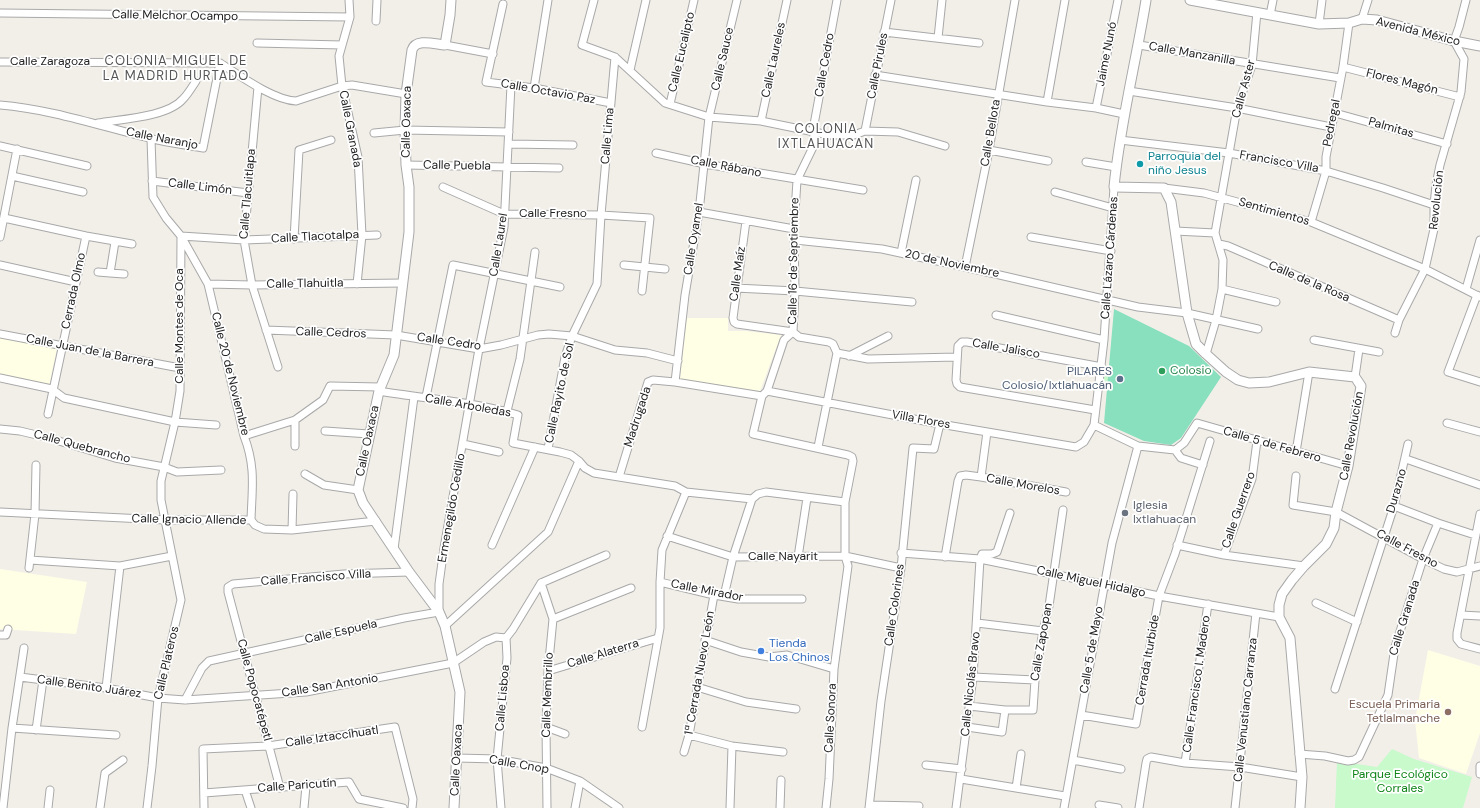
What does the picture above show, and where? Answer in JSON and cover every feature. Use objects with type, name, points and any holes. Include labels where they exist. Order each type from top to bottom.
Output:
[{"type":"street","name":"Calle Granada","points":[[349,0],[350,17],[339,56],[342,86],[358,157],[362,235],[357,284]]},
{"type":"street","points":[[376,21],[377,0]]},
{"type":"street","points":[[451,0],[450,15],[444,45],[492,54],[503,4]]},
{"type":"street","points":[[534,88],[548,0]]},
{"type":"street","points":[[594,0],[582,45],[615,57],[665,103],[709,117],[761,121],[813,130],[829,135],[854,135],[865,131],[898,132],[944,146]]},
{"type":"street","points":[[630,70],[646,0]]},
{"type":"street","name":"Calle Eucalipto","points":[[670,104],[694,0]]},
{"type":"street","name":"Calle Sauce","points":[[709,117],[737,0]]},
{"type":"street","name":"Calle Laureles","points":[[761,121],[787,0]]},
{"type":"street","name":"Calle Cedro","points":[[813,130],[837,0]]},
{"type":"street","name":"Calle Pirules","points":[[865,131],[891,0]]},
{"type":"street","points":[[938,38],[942,0]]},
{"type":"street","name":"Calle Bellota","points":[[965,267],[1015,0]]},
{"type":"street","points":[[1047,102],[1065,0]]},
{"type":"street","name":"Jaime Nunó","points":[[1096,108],[1118,0]]},
{"type":"street","name":"Calle Lázaro Cárdenas","points":[[1094,425],[1102,367],[1116,167],[1124,114],[1139,45],[1146,0]]},
{"type":"street","name":"Avenida México","points":[[1190,0],[1221,3],[1270,15],[1319,24],[1349,23],[1362,19],[1377,20],[1454,41],[1480,46]]},
{"type":"street","points":[[1270,15],[1273,0]]},
{"type":"street","points":[[1319,24],[1322,0]]},
{"type":"street","points":[[1362,19],[1368,0]]},
{"type":"street","points":[[1454,41],[1466,0]]},
{"type":"street","name":"Calle Aster","points":[[1206,354],[1216,320],[1222,289],[1223,260],[1215,233],[1237,108],[1252,64],[1257,12]]},
{"type":"street","name":"Calle Melchor Ocampo","points":[[0,14],[350,17]]},
{"type":"street","name":"Pedregal","points":[[1311,222],[1326,171],[1326,157],[1343,67],[1349,23]]},
{"type":"street","points":[[884,32],[979,43]]},
{"type":"street","name":"Revolución","points":[[1396,333],[1399,320],[1425,269],[1434,229],[1434,205],[1440,165],[1460,97],[1464,59],[1454,41]]},
{"type":"street","name":"Calle Oaxaca","points":[[444,45],[420,42],[413,46],[412,50],[406,94],[405,130],[406,165],[409,187],[409,232],[403,283],[394,355],[380,389],[358,490],[363,503],[408,572],[439,612],[445,626],[460,692],[454,808]]},
{"type":"street","points":[[257,43],[342,45]]},
{"type":"street","name":"Calle Manzanilla","points":[[1139,45],[1340,78]]},
{"type":"street","name":"Calle Octavio Paz","points":[[492,54],[486,82],[534,88],[611,103]]},
{"type":"street","name":"Calle Lima","points":[[572,336],[597,284],[601,215],[615,57]]},
{"type":"street","name":"Calle Zaragoza","points":[[0,62],[220,63]]},
{"type":"street","points":[[220,63],[258,87],[288,101],[296,101],[342,86],[352,85],[406,94]]},
{"type":"street","name":"Calle Naranjo","points":[[0,105],[20,106],[94,123],[151,139],[203,148],[220,63]]},
{"type":"street","name":"Flores Magón","points":[[1343,67],[1460,97]]},
{"type":"street","points":[[875,75],[998,95],[1096,108],[1124,114]]},
{"type":"street","points":[[94,123],[162,113],[175,107],[183,100],[196,81]]},
{"type":"street","name":"Calle Laurel","points":[[470,404],[479,349],[504,227],[511,85]]},
{"type":"street","name":"Calle Tlacuitlapa","points":[[258,87],[244,240],[252,285],[278,368]]},
{"type":"street","points":[[1129,92],[1237,108],[1331,127]]},
{"type":"street","name":"Palmitas","points":[[1335,112],[1447,144]]},
{"type":"street","name":"Calle Oyamel","points":[[678,361],[685,295],[699,212],[709,117]]},
{"type":"street","points":[[374,133],[405,130],[509,132]]},
{"type":"street","name":"Calle 16 de Septiembre","points":[[813,130],[815,143],[797,180],[794,229],[795,290],[793,332],[784,340],[753,434],[818,447]]},
{"type":"street","points":[[151,139],[153,197],[166,218],[181,236]]},
{"type":"street","points":[[294,239],[299,150],[331,140]]},
{"type":"street","name":"Francisco Villa","points":[[1120,140],[1229,153],[1326,171],[1434,205]]},
{"type":"street","points":[[509,144],[573,145]]},
{"type":"street","points":[[0,146],[87,166]]},
{"type":"street","points":[[0,238],[17,149]]},
{"type":"street","points":[[988,150],[1048,161]]},
{"type":"street","name":"Calle Rábano","points":[[656,153],[705,164],[864,190]]},
{"type":"street","points":[[1086,162],[1116,167]]},
{"type":"street","name":"Calle Puebla","points":[[406,165],[559,168]]},
{"type":"street","points":[[12,176],[83,192]]},
{"type":"street","points":[[901,253],[916,180]]},
{"type":"street","name":"Calle Limón","points":[[152,181],[248,193]]},
{"type":"street","name":"Sentimientos","points":[[1114,186],[1180,189],[1222,198],[1311,222],[1425,269],[1479,296]]},
{"type":"street","points":[[444,187],[504,214]]},
{"type":"street","name":"Calle Revolución","points":[[1164,188],[1171,202],[1187,313],[1196,344],[1226,372],[1238,380],[1249,383],[1269,382],[1309,372],[1355,377],[1361,386],[1348,466],[1336,512],[1334,528],[1326,544],[1304,566],[1282,594],[1279,617]]},
{"type":"street","points":[[1055,192],[1113,208]]},
{"type":"street","points":[[699,212],[794,229]]},
{"type":"street","name":"Calle Fresno","points":[[504,214],[601,215]]},
{"type":"street","points":[[601,215],[650,218],[642,291]]},
{"type":"street","points":[[4,218],[115,242],[132,244]]},
{"type":"street","name":"Calle Maíz","points":[[746,221],[736,288],[733,318],[734,322],[737,324],[793,332]]},
{"type":"street","points":[[1175,231],[1215,233]]},
{"type":"street","name":"Calle Tlacotalpa","points":[[181,236],[244,240],[377,235]]},
{"type":"street","name":"Cerrada Olmo","points":[[48,414],[52,389],[86,236]]},
{"type":"street","name":"Calle 20 de Noviembre","points":[[181,236],[208,284],[244,436],[250,452],[253,470],[250,520]]},
{"type":"street","name":"Calle Montes de Oca","points":[[166,520],[161,500],[161,481],[175,422],[180,391],[181,236]]},
{"type":"street","points":[[1031,237],[1111,251]]},
{"type":"street","name":"20 de Noviembre","points":[[794,240],[882,249],[1107,299]]},
{"type":"street","points":[[1466,289],[1480,240]]},
{"type":"street","points":[[110,273],[115,242]]},
{"type":"street","name":"Calle de la Rosa","points":[[1218,244],[1228,246],[1399,320]]},
{"type":"street","points":[[507,411],[520,359],[535,252]]},
{"type":"street","points":[[0,265],[76,282]]},
{"type":"street","points":[[426,397],[453,265],[560,287]]},
{"type":"street","points":[[624,265],[665,269]]},
{"type":"street","points":[[98,272],[124,274]]},
{"type":"street","name":"Calle Tlahuitla","points":[[208,284],[252,285],[403,283]]},
{"type":"street","points":[[736,288],[795,290],[912,302]]},
{"type":"street","points":[[1222,289],[1276,302]]},
{"type":"street","points":[[1479,296],[1448,372],[1480,382]]},
{"type":"street","points":[[1107,299],[1138,307],[1187,313],[1258,329]]},
{"type":"street","points":[[996,315],[1104,340]]},
{"type":"street","name":"Calle Cedros","points":[[266,330],[396,335]]},
{"type":"street","points":[[793,332],[799,337],[829,342],[833,344],[837,353],[818,447]]},
{"type":"street","name":"Calle Juan de la Barrera","points":[[0,334],[180,368]]},
{"type":"street","name":"Calle Cedro","points":[[396,335],[479,349],[538,335],[549,334],[572,336]]},
{"type":"street","points":[[572,336],[615,350],[646,353],[678,361],[675,382],[765,394]]},
{"type":"street","name":"Calle Rayito de Sol","points":[[548,449],[565,357],[572,336]]},
{"type":"street","points":[[849,356],[888,336]]},
{"type":"street","points":[[1314,340],[1379,352]]},
{"type":"street","name":"Calle Jalisco","points":[[957,357],[958,346],[962,342],[967,342],[1102,367]]},
{"type":"street","points":[[1355,377],[1359,349]]},
{"type":"street","points":[[837,353],[868,360],[957,357],[956,380],[960,387],[1095,410]]},
{"type":"street","points":[[1296,452],[1309,372]]},
{"type":"street","points":[[0,378],[52,389],[64,398],[175,422],[216,425]]},
{"type":"street","name":"Madrugada","points":[[619,477],[648,382],[653,380],[675,382]]},
{"type":"street","name":"Calle Arboledas","points":[[295,420],[323,400],[330,386],[380,389],[414,397],[426,397],[470,404],[507,411],[518,415],[513,443],[548,449],[571,456],[585,468],[594,473],[675,486],[686,492],[752,499]]},
{"type":"street","name":"Villa Flores","points":[[765,394],[828,403],[1076,447],[1084,442],[1094,425]]},
{"type":"street","points":[[394,549],[414,397]]},
{"type":"street","name":"Ermenegildo Cedillo","points":[[439,612],[439,584],[444,548],[470,404]]},
{"type":"street","points":[[244,436],[295,420],[295,446]]},
{"type":"street","name":"Calle 5 de Febrero","points":[[1175,450],[1184,443],[1197,423],[1348,466]]},
{"type":"street","points":[[1447,423],[1480,432]]},
{"type":"street","name":"Calle Colorines","points":[[869,806],[881,701],[901,568],[901,553],[913,448],[934,448],[940,424]]},
{"type":"street","points":[[1094,425],[1138,446],[1175,450],[1182,458],[1203,465]]},
{"type":"street","name":"Calle Quebrancho","points":[[0,429],[20,431],[49,438],[115,458],[164,467],[177,472],[221,470]]},
{"type":"street","points":[[325,431],[369,434]]},
{"type":"street","points":[[980,478],[987,432]]},
{"type":"street","name":"Cerrada Iturbide","points":[[1082,715],[1136,724],[1159,596],[1177,545],[1210,440]]},
{"type":"street","name":"Calle Guerrero","points":[[1224,555],[1252,479],[1257,441]]},
{"type":"street","points":[[463,444],[499,452]]},
{"type":"street","name":"Durazno","points":[[1335,689],[1394,506],[1406,459],[1408,444]]},
{"type":"street","name":"Calle 5 de Mayo","points":[[1064,808],[1112,543],[1138,446]]},
{"type":"street","points":[[492,545],[535,447]]},
{"type":"street","name":"Calle Sonora","points":[[818,447],[848,454],[852,457],[853,461],[845,502],[845,556],[848,566],[834,669],[829,780],[826,808]]},
{"type":"street","points":[[1406,459],[1480,485]]},
{"type":"street","points":[[445,626],[548,532],[579,462]]},
{"type":"street","points":[[29,568],[35,514],[36,465]]},
{"type":"street","points":[[305,474],[324,485],[358,490]]},
{"type":"street","name":"Calle Morelos","points":[[945,557],[960,476],[966,475],[1066,492]]},
{"type":"street","name":"Calle Fresno","points":[[1296,476],[1293,505],[1336,512],[1423,560],[1444,569],[1457,572],[1480,566]]},
{"type":"street","points":[[642,727],[660,628],[662,550],[686,492]]},
{"type":"street","points":[[724,596],[733,557],[752,499],[758,494],[766,492],[845,502]]},
{"type":"street","points":[[292,530],[293,494]]},
{"type":"street","points":[[798,557],[807,498]]},
{"type":"street","points":[[1394,506],[1475,535]]},
{"type":"street","name":"Calle Morelos","points":[[1053,574],[1063,510]]},
{"type":"street","name":"Calle Ignacio Allende","points":[[0,512],[166,520],[250,520],[255,525],[264,529],[292,530],[376,521]]},
{"type":"street","points":[[980,559],[982,554],[992,554],[997,552],[1010,513]]},
{"type":"street","points":[[1480,514],[1457,633],[1457,639],[1461,644],[1480,649]]},
{"type":"street","name":"Calle Plateros","points":[[147,808],[158,698],[181,600],[166,520]]},
{"type":"street","name":"Calle Granada","points":[[1299,754],[1325,756],[1348,761],[1359,757],[1388,695],[1395,646],[1423,560],[1438,523]]},
{"type":"street","name":"Calle Nayarit","points":[[667,536],[733,557],[845,556],[901,568]]},
{"type":"street","points":[[1177,545],[1224,555],[1304,566]]},
{"type":"street","name":"Calle Miguel Hidalgo","points":[[901,553],[980,559],[1159,596],[1279,617]]},
{"type":"street","points":[[453,663],[484,642],[496,637],[506,638],[541,583],[606,555]]},
{"type":"street","points":[[30,560],[120,566],[172,556]]},
{"type":"street","name":"Calle Nicolás Bravo","points":[[956,808],[961,779],[973,677],[980,559]]},
{"type":"street","points":[[106,688],[120,566]]},
{"type":"street","name":"Calle Francisco Villa","points":[[228,592],[228,587],[233,584],[344,574],[408,572]]},
{"type":"street","name":"Calle Zapopan","points":[[1005,710],[1033,710],[1035,680],[1043,631],[1049,606],[1053,574]]},
{"type":"street","name":"Calle Mirador","points":[[660,582],[714,595],[738,599],[802,598]]},
{"type":"street","name":"Calle Membrillo","points":[[541,583],[553,619],[548,671],[546,727],[547,808]]},
{"type":"street","points":[[553,619],[631,588]]},
{"type":"street","name":"Calle Popocatépetl","points":[[228,592],[280,788]]},
{"type":"street","name":"1ª Cerrada Nuevo León","points":[[684,752],[689,735],[714,595]]},
{"type":"street","points":[[1316,603],[1356,622]]},
{"type":"street","name":"Calle Francisco I. Madero","points":[[1185,763],[1208,604]]},
{"type":"street","name":"Calle Espuela","points":[[185,700],[202,668],[209,661],[404,618],[439,612]]},
{"type":"street","name":"Calle Venustiano Carranza","points":[[1235,808],[1256,613]]},
{"type":"street","points":[[1461,615],[1480,616]]},
{"type":"street","points":[[1279,617],[1290,638],[1302,777],[1300,808]]},
{"type":"street","points":[[977,623],[1043,631]]},
{"type":"street","name":"Calle Lisboa","points":[[501,808],[497,759],[507,658],[506,638]]},
{"type":"street","name":"Calle Alaterra","points":[[548,671],[658,638]]},
{"type":"street","points":[[705,640],[741,652],[769,657],[787,654],[834,669]]},
{"type":"street","points":[[3,808],[12,728],[24,648]]},
{"type":"street","name":"Calle San Antonio","points":[[158,698],[185,700],[306,692],[453,663]]},
{"type":"street","name":"Calle Benito Juárez","points":[[20,677],[106,688],[158,698]]},
{"type":"street","points":[[973,677],[1035,680]]},
{"type":"street","points":[[36,730],[43,680]]},
{"type":"street","points":[[697,687],[746,702],[796,709]]},
{"type":"street","points":[[967,727],[1002,732],[1005,710],[969,706]]},
{"type":"street","name":"Calle Iztaccíhuatl","points":[[204,794],[202,749],[268,746],[395,727],[413,799],[412,808]]},
{"type":"street","points":[[546,727],[565,734]]},
{"type":"street","points":[[12,728],[116,735]]},
{"type":"street","points":[[689,735],[732,746],[783,752]]},
{"type":"street","points":[[730,808],[732,746]]},
{"type":"street","points":[[1016,788],[1021,754]]},
{"type":"street","points":[[1139,808],[1146,763],[1147,759],[1151,757],[1185,763],[1240,767],[1302,777]]},
{"type":"street","name":"Calle Cnop","points":[[457,758],[497,759],[546,768],[580,781],[619,808]]},
{"type":"street","points":[[100,808],[105,773],[123,760]]},
{"type":"street","points":[[1073,760],[1121,769]]},
{"type":"street","points":[[926,765],[962,769]]},
{"type":"street","points":[[1480,766],[1480,774]]},
{"type":"street","points":[[961,779],[1065,796]]},
{"type":"street","points":[[780,808],[781,780]]},
{"type":"street","points":[[575,808],[580,781]]},
{"type":"street","name":"Calle Paricutín","points":[[204,794],[349,782],[359,799],[403,808]]},
{"type":"street","points":[[304,808],[306,786]]},
{"type":"street","points":[[48,808],[50,790]]},
{"type":"street","points":[[245,790],[251,808]]},
{"type":"street","points":[[204,794],[204,808]]},
{"type":"street","points":[[1099,805],[1118,808]]},
{"type":"street","points":[[869,806],[919,806]]},
{"type":"shaded area","points":[[687,318],[728,318],[728,331],[746,331],[781,335],[760,391],[680,379]]},
{"type":"shaded area","points":[[0,336],[57,348],[49,386],[0,376]]},
{"type":"shaded area","points":[[0,569],[87,582],[76,634],[0,629]]},
{"type":"shaded area","name":"Escuela Primaria Tetlalmanche","points":[[1428,650],[1480,666],[1480,733],[1466,774],[1419,758],[1415,720]]},
{"type":"green space","name":"Colosio","points":[[1114,309],[1189,346],[1221,377],[1181,438],[1171,445],[1144,441],[1104,423]]},
{"type":"green space","points":[[1102,364],[1119,369],[1115,382],[1100,382]]},
{"type":"green space","name":"Parque Ecológico Corrales","points":[[1392,749],[1414,759],[1472,777],[1463,808],[1335,808],[1337,761],[1377,767]]},
{"type":"place","name":"Parroquia del niño Jesus","points":[[1140,164]]},
{"type":"place","name":"Colosio","points":[[1162,371]]},
{"type":"place","name":"PILARES Colosio/Ixtlahuacán","points":[[1120,379]]},
{"type":"place","name":"Iglesia Ixtlahuacan","points":[[1125,513]]},
{"type":"place","name":"Tienda Los Chinos","points":[[761,651]]},
{"type":"place","name":"Escuela Primaria Tetlalmanche","points":[[1448,712]]},
{"type":"district","name":"COLONIA MIGUEL DE LA MADRID HURTADO","points":[[176,70]]},
{"type":"district","name":"COLONIA IXTLAHUACAN","points":[[826,138]]}]
